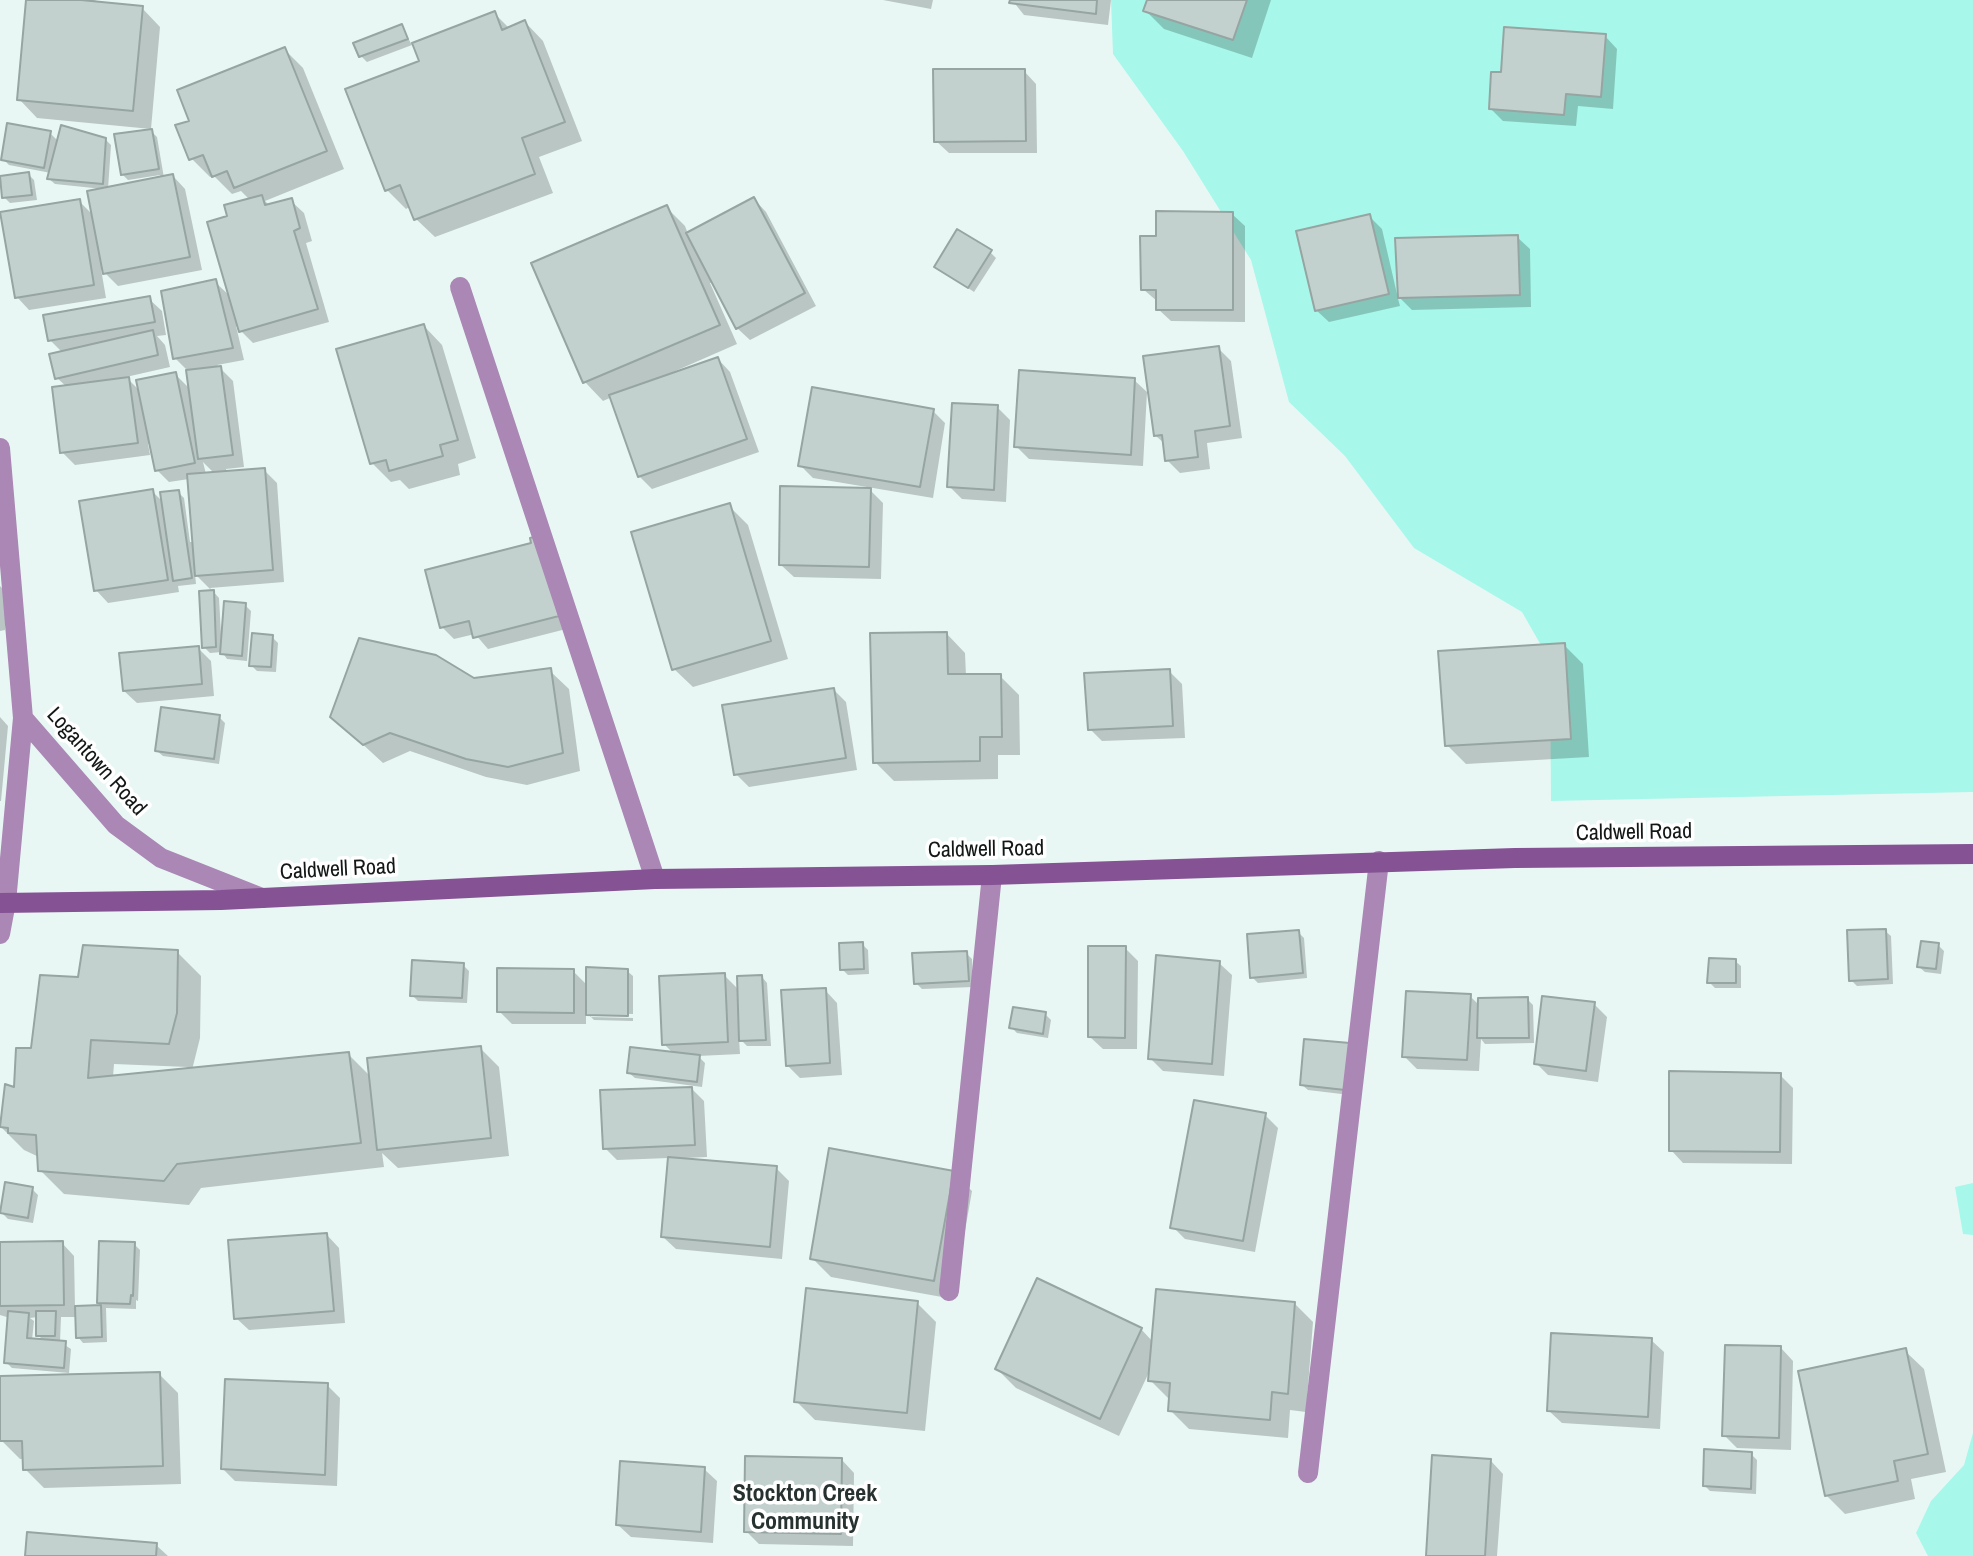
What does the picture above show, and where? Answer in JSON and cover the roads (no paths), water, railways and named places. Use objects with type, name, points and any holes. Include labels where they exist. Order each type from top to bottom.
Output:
[{"type":"main road","name":"Caldwell Road","points":[[3,902],[262,898],[655,879],[992,875],[1379,861],[1973,854]]},
{"type":"street","points":[[460,287],[655,879]]},
{"type":"street","name":"Logantown Road","points":[[0,448],[23,718],[0,934]]},
{"type":"street","name":"Logantown Road","points":[[23,718],[116,825],[161,858],[262,898]]},
{"type":"street","points":[[1308,1473],[1379,861]]},
{"type":"street","points":[[949,1291],[992,875]]},
{"type":"district","name":"Stockton Creek Community","points":[[805,1509]]}]
